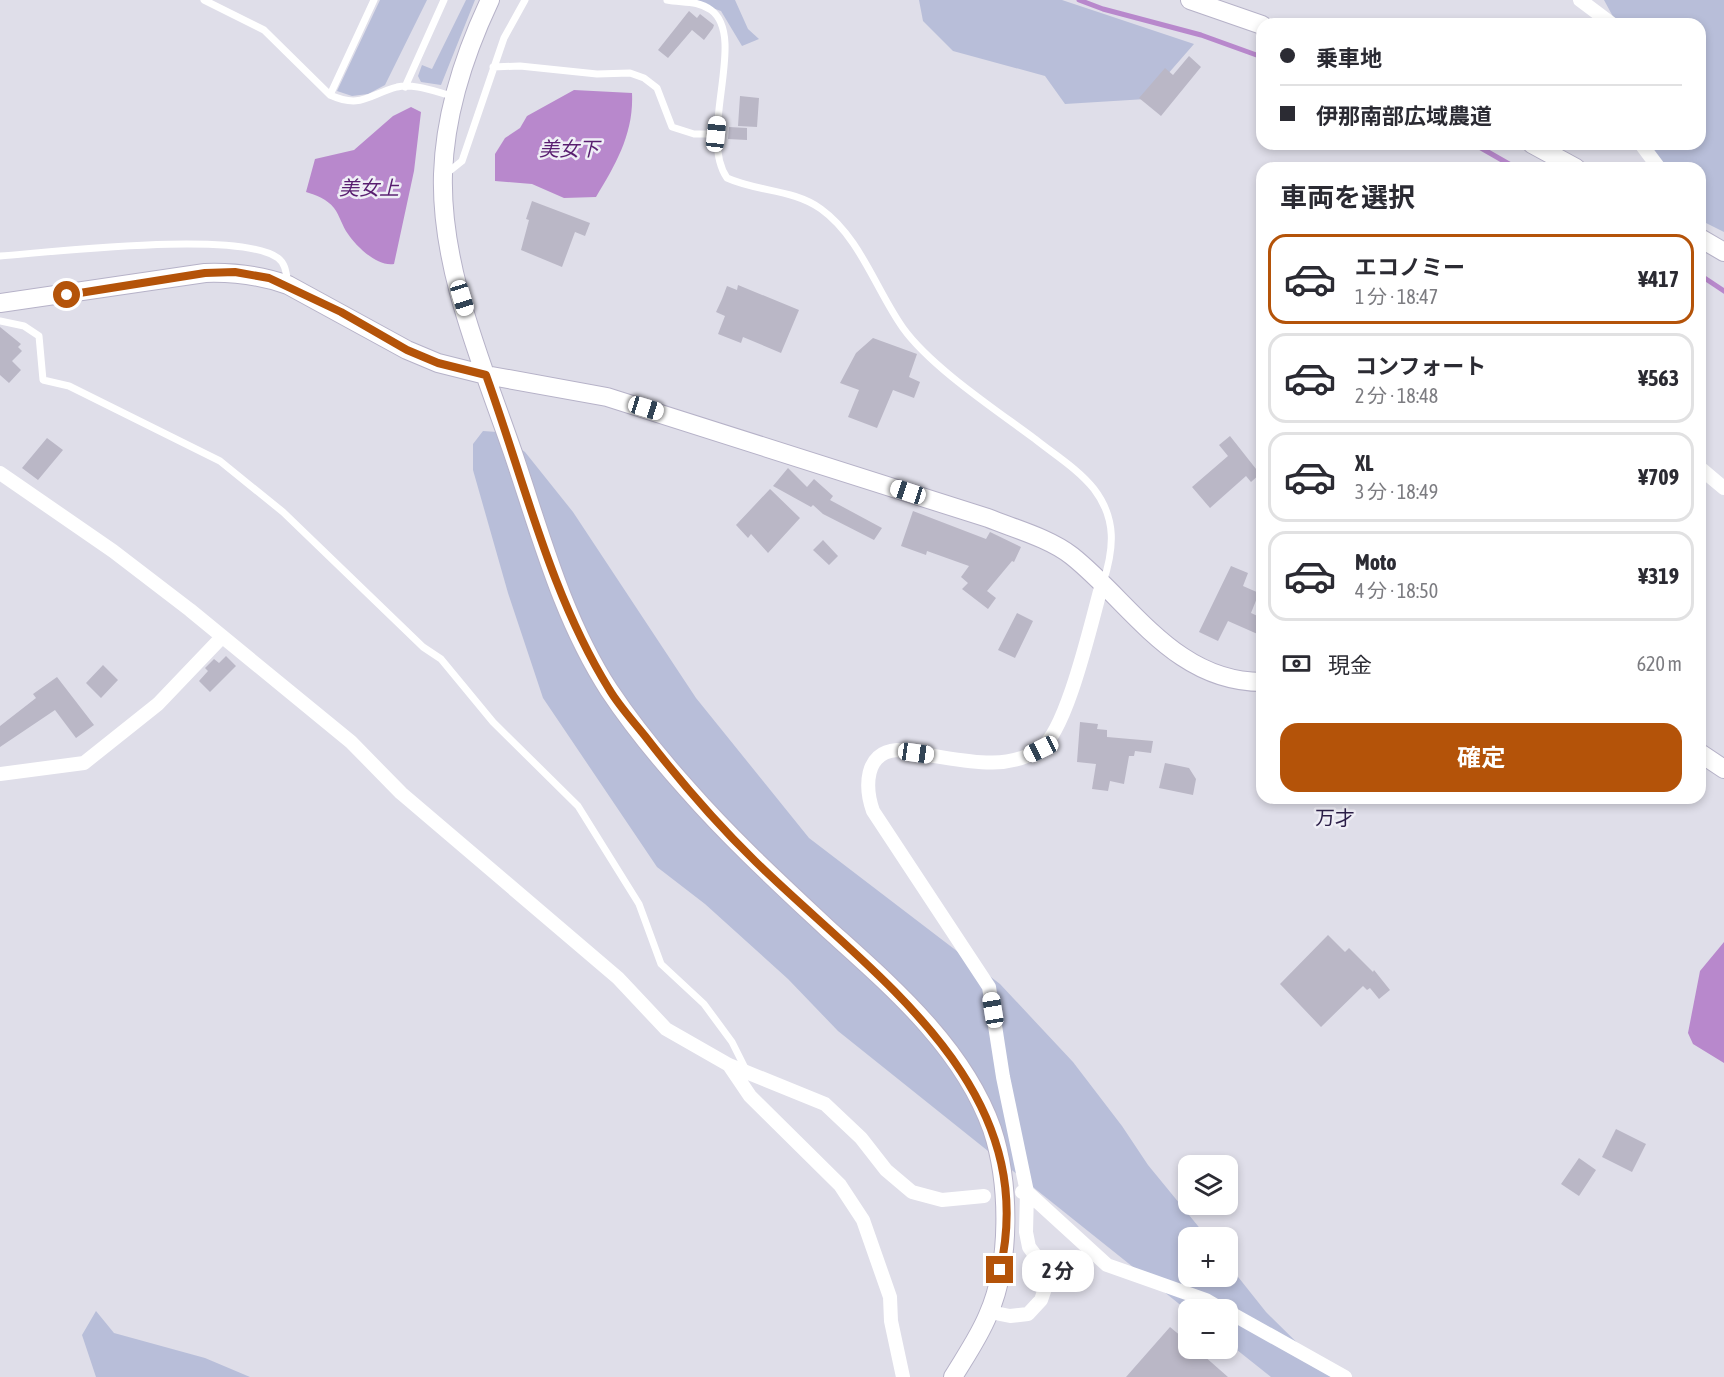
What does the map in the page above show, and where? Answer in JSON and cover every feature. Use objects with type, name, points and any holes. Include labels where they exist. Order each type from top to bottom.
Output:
[{"type":"street","points":[[490,0],[471,44],[453,96],[443,176],[444,221],[456,276],[486,375],[548,560],[574,626],[610,691],[686,789],[754,860],[928,1025],[958,1064],[980,1101],[998,1152],[1005,1208],[1004,1250],[990,1312],[953,1377]]},
{"type":"street","points":[[1190,0],[1256,23]]},
{"type":"street","points":[[1580,0],[1604,18]]},
{"type":"street","points":[[1543,150],[1565,162]]},
{"type":"street","points":[[1706,242],[1724,252]]},
{"type":"street","points":[[0,303],[205,273],[235,272],[269,278],[288,285],[407,350],[438,363],[486,375],[607,397],[988,518],[1070,555],[1163,645],[1189,662],[1215,675],[1241,682],[1256,682]]},
{"type":"street","points":[[0,473],[113,551],[351,742],[401,793],[618,978],[666,1029],[729,1065],[825,1104],[861,1138],[886,1170],[912,1192],[942,1200],[965,1200],[984,1196]]},
{"type":"street","points":[[1706,473],[1724,488]]},
{"type":"street","points":[[990,1312],[1010,1316],[1028,1314],[1041,1300],[1048,1280],[1041,1263],[1029,1247],[1023,1192],[989,987],[873,811],[867,782],[872,765],[880,756],[897,750],[985,763],[1006,763],[1041,749],[1055,735],[1063,714],[1102,584]]},
{"type":"street","points":[[0,774],[84,764],[158,704],[222,638]]},
{"type":"street","points":[[1706,757],[1724,769]]},
{"type":"street","points":[[729,1065],[750,1096],[840,1185],[863,1220],[890,1297],[891,1321],[903,1377]]},
{"type":"street","points":[[1023,1192],[1107,1265],[1203,1299]]},
{"type":"street","points":[[1238,1317],[1345,1377]]},
{"type":"lane","points":[[204,0],[264,30],[330,94],[341,100],[356,102],[405,87],[453,96]]},
{"type":"lane","points":[[330,94],[374,0]]},
{"type":"lane","points":[[405,87],[444,0]]},
{"type":"lane","points":[[443,176],[462,161],[504,38],[525,0]]},
{"type":"lane","points":[[667,0],[700,4],[712,10],[720,22],[724,35],[724,58],[716,134],[718,156],[727,178],[741,184],[796,195],[822,210],[854,246],[904,329],[925,351],[972,391],[1070,465],[1094,489],[1113,529],[1112,555],[1102,584]]},
{"type":"lane","points":[[493,68],[520,66],[597,74],[630,73],[657,88],[672,127],[694,134],[716,134]]},
{"type":"lane","points":[[0,256],[208,243],[249,249],[279,258],[285,267],[288,285]]},
{"type":"lane","points":[[0,321],[24,326],[39,336],[43,380],[69,386],[220,461],[283,512],[423,647],[441,659],[493,722],[578,806],[639,903],[662,964],[704,1004],[732,1042],[748,1072]]},
{"type":"shaded area","points":[[380,0],[427,0],[385,85],[368,94],[352,96],[337,91]]},
{"type":"shaded area","points":[[466,0],[475,0],[441,85],[421,82],[418,76],[422,65],[432,69]]},
{"type":"shaded area","points":[[690,0],[735,0],[748,29],[759,39],[742,46],[721,11]]},
{"type":"shaded area","points":[[919,0],[1062,0],[1194,44],[1146,99],[1065,104],[1045,76],[953,51],[923,21]]},
{"type":"shaded area","points":[[1604,0],[1724,0],[1724,232],[1706,223],[1706,162],[1659,162],[1653,150],[1706,150],[1706,18],[1614,18]]},
{"type":"shaded area","points":[[483,431],[497,432],[525,452],[573,512],[696,698],[809,838],[1000,984],[1073,1062],[1122,1126],[1148,1165],[1178,1202],[1178,1215],[1189,1215],[1199,1227],[1178,1227],[1178,1287],[1238,1287],[1238,1277],[1266,1312],[1332,1377],[1271,1377],[1238,1351],[1238,1299],[1178,1299],[1178,1303],[838,1031],[788,979],[705,904],[657,867],[543,698],[508,593],[473,470],[473,444]]},
{"type":"shaded area","points":[[96,1311],[114,1333],[205,1358],[250,1377],[96,1377],[82,1335]]},
{"type":"water","name":"美女下","points":[[574,90],[632,93],[627,135],[617,160],[596,197],[564,198],[532,184],[495,181],[495,154],[505,138],[520,128],[527,116]]},
{"type":"water","name":"美女上","points":[[411,107],[421,112],[414,171],[394,264],[387,264],[374,259],[356,244],[331,205],[306,192],[315,159],[354,150],[393,116]]},
{"type":"water","points":[[1724,942],[1724,1063],[1693,1044],[1688,1033],[1700,971]]},
{"type":"building","points":[[689,11],[697,18],[700,14],[714,25],[713,28],[704,40],[692,30],[668,58],[658,50]]},
{"type":"building","points":[[1189,56],[1201,67],[1161,116],[1139,98],[1165,68],[1173,75]]},
{"type":"building","points":[[740,96],[759,98],[757,127],[738,126]]},
{"type":"building","points":[[729,127],[747,128],[747,140],[728,139]]},
{"type":"building","points":[[532,201],[590,223],[585,236],[575,232],[562,267],[521,250],[529,220],[526,219]]},
{"type":"building","points":[[738,285],[799,310],[781,353],[743,337],[741,343],[718,334],[725,316],[716,312],[727,286],[737,290]]},
{"type":"building","points":[[0,327],[21,344],[18,347],[22,351],[12,361],[21,370],[9,383],[0,375]]},
{"type":"building","points":[[873,338],[917,354],[909,377],[920,382],[914,398],[893,390],[877,428],[848,417],[859,390],[840,383],[856,353]]},
{"type":"building","points":[[1230,436],[1256,469],[1256,478],[1251,482],[1246,476],[1210,508],[1192,487],[1228,456],[1219,445]]},
{"type":"building","points":[[47,438],[63,450],[38,480],[22,468]]},
{"type":"building","points":[[788,468],[807,487],[814,479],[833,496],[830,500],[882,528],[874,540],[823,514],[813,505],[811,507],[773,486]]},
{"type":"building","points":[[770,489],[800,518],[768,553],[751,534],[748,538],[736,525]]},
{"type":"building","points":[[913,511],[986,539],[990,532],[1021,547],[1014,562],[1012,561],[987,591],[996,598],[988,609],[962,589],[968,583],[961,577],[969,566],[927,551],[926,555],[901,546]]},
{"type":"building","points":[[823,540],[838,556],[829,565],[813,550]]},
{"type":"building","points":[[1231,566],[1248,573],[1243,586],[1256,592],[1256,600],[1251,613],[1256,615],[1256,633],[1228,621],[1218,641],[1199,632]]},
{"type":"building","points":[[1017,613],[1033,621],[1015,658],[998,650]]},
{"type":"building","points":[[226,656],[236,666],[210,692],[199,681],[208,671],[205,668],[214,659],[219,663]]},
{"type":"building","points":[[103,665],[118,680],[101,698],[86,683]]},
{"type":"building","points":[[57,677],[94,725],[76,738],[55,710],[0,747],[0,726],[36,698],[33,694]]},
{"type":"building","points":[[1080,722],[1098,724],[1097,729],[1107,730],[1107,737],[1153,741],[1151,753],[1135,751],[1134,756],[1129,756],[1124,784],[1110,781],[1108,791],[1092,789],[1096,764],[1077,762]]},
{"type":"building","points":[[1165,763],[1189,768],[1196,779],[1193,795],[1159,788]]},
{"type":"building","points":[[1328,935],[1345,952],[1349,948],[1373,972],[1374,970],[1390,990],[1379,999],[1370,988],[1367,990],[1363,986],[1321,1027],[1280,984]]},
{"type":"building","points":[[1616,1129],[1646,1144],[1632,1172],[1602,1157]]},
{"type":"building","points":[[1579,1158],[1596,1170],[1579,1196],[1561,1184]]},
{"type":"building","points":[[1170,1327],[1178,1334],[1178,1359],[1208,1359],[1228,1377],[1126,1377]]},
{"type":"waterway","points":[[1079,0],[1103,9],[1201,35],[1256,55]]},
{"type":"waterway","points":[[1484,150],[1506,162]]},
{"type":"waterway","points":[[1706,279],[1724,291]]},
{"type":"district","name":"万才","points":[[1335,817]]},
{"type":"route","points":[[67,295],[205,273],[235,272],[269,278],[341,312],[407,350],[438,363],[486,375],[548,560],[574,626],[610,691],[686,789],[754,860],[856,954],[928,1025],[958,1064],[980,1101],[991,1128],[1003,1174],[1004,1250],[1000,1270]]}]
